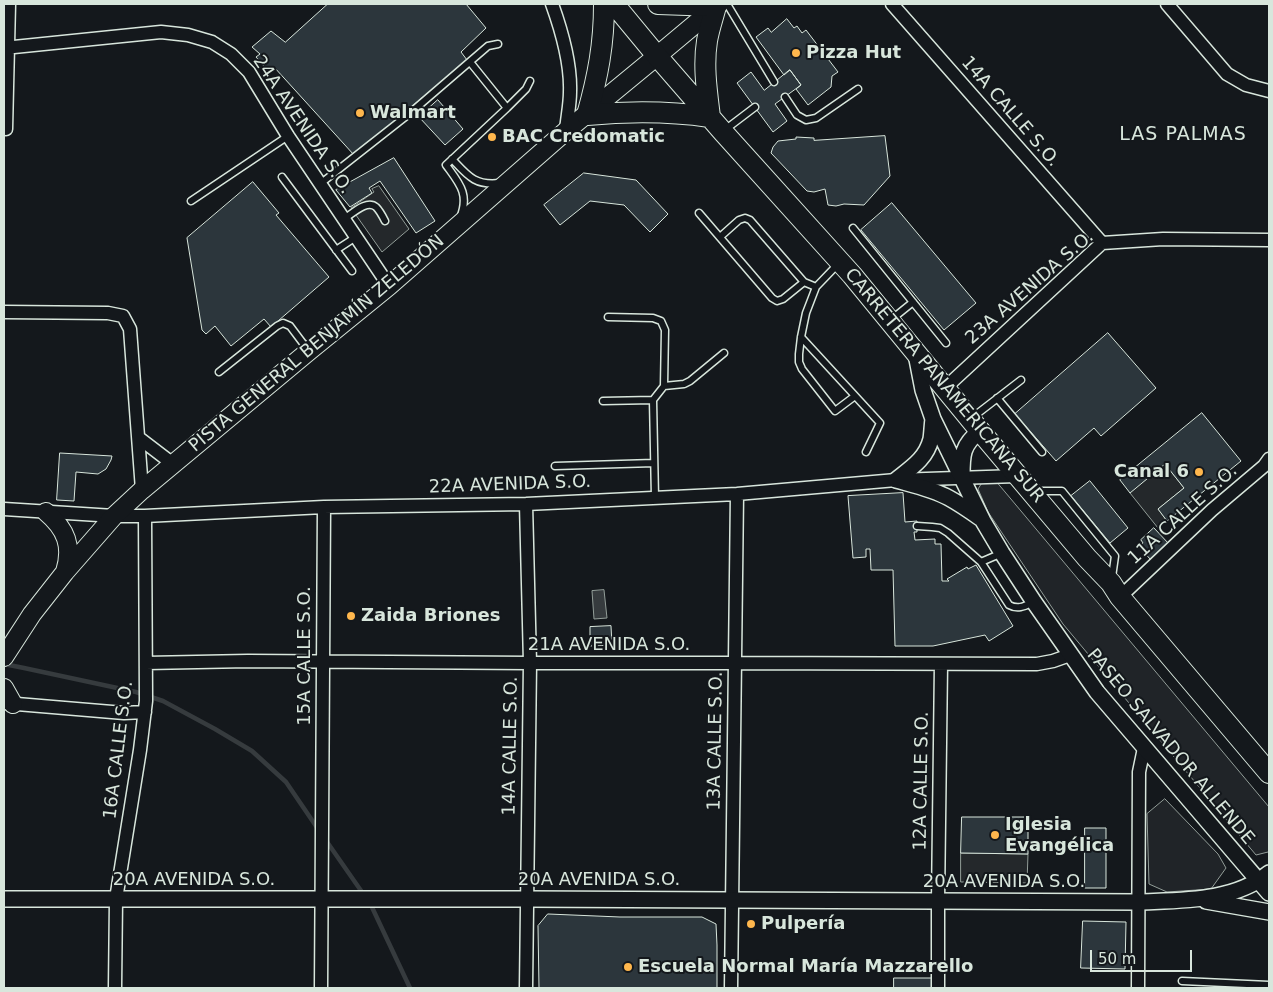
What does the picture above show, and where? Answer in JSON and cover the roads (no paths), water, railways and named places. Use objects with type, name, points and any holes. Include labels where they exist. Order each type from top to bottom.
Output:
[{"type":"highway","points":[[604,4],[601,56],[587,114],[652,112],[693,114],[710,117],[706,55],[709,29],[719,4],[658,4]]},
{"type":"highway","name":"CARRETERA PANAMERICANA SUR","points":[[614,4],[723,132],[840,261],[1017,476],[1269,773]]},
{"type":"main road","name":"PISTA GENERAL BENJAMÍN ZELEDÓN","points":[[5,655],[32,614],[65,572],[114,516],[142,490],[389,286],[566,131],[719,4]]},
{"type":"main road","points":[[46,512],[59,525],[66,539],[69,554],[65,572]]},
{"type":"main road","points":[[4,688],[9,703]]},
{"type":"street","points":[[6,129],[6,48],[10,4]]},
{"type":"street","points":[[552,4],[568,68],[570,91],[566,131]]},
{"type":"street","name":"14A CALLE S.O.","points":[[892,4],[1102,242]]},
{"type":"street","points":[[1167,4],[1227,74],[1246,85],[1269,91]]},
{"type":"street","name":"24A AVENIDA S.O.","points":[[6,48],[161,32],[188,35],[212,42],[232,54],[249,72],[288,136],[389,286]]},
{"type":"street","name":"23A AVENIDA S.O.","points":[[944,388],[1102,242],[1163,239],[1269,240]]},
{"type":"street","points":[[4,312],[108,313],[123,316],[130,329],[142,490]]},
{"type":"street","name":"PASEO SALVADOR ALLENDE","points":[[916,354],[923,390],[933,419],[983,521],[1034,602],[1097,692],[1144,748],[1266,883]]},
{"type":"street","points":[[896,480],[917,464],[926,452],[931,439],[933,419]]},
{"type":"street","points":[[962,478],[963,453],[975,425]]},
{"type":"street","points":[[139,438],[173,464]]},
{"type":"street","name":"11A CALLE S.O.","points":[[1115,590],[1268,466]]},
{"type":"street","name":"22A AVENIDA S.O.","points":[[4,509],[114,516],[145,516],[324,506],[526,504],[737,494],[896,480],[1017,476]]},
{"type":"street","points":[[896,480],[929,489],[948,497],[983,521]]},
{"type":"street","name":"13A CALLE S.O.","points":[[731,988],[737,494]]},
{"type":"street","name":"14A CALLE S.O.","points":[[526,504],[530,663],[526,988]]},
{"type":"street","name":"15A CALLE S.O.","points":[[322,899],[324,506]]},
{"type":"street","name":"16A CALLE S.O.","points":[[115,988],[116,899],[140,750],[145,706],[145,516]]},
{"type":"street","name":"21A AVENIDA S.O.","points":[[146,663],[322,661],[1037,664],[1070,655]]},
{"type":"street","name":"12A CALLE S.O.","points":[[938,988],[942,664]]},
{"type":"street","points":[[9,703],[124,713],[145,706]]},
{"type":"street","points":[[1138,988],[1139,772],[1144,748]]},
{"type":"street","points":[[1194,900],[1266,883]]},
{"type":"street","name":"20A AVENIDA S.O.","points":[[4,899],[1138,902],[1194,900]]},
{"type":"street","points":[[321,988],[322,899]]},
{"type":"street","points":[[1194,900],[1269,912]]},
{"type":"lane","points":[[719,4],[774,82]]},
{"type":"lane","points":[[320,184],[416,108],[488,46],[498,44]]},
{"type":"lane","points":[[470,62],[507,108]]},
{"type":"lane","points":[[456,228],[464,203],[463,193],[460,185],[446,165],[526,89],[530,81]]},
{"type":"lane","points":[[785,97],[797,115],[806,120],[816,118],[858,89]]},
{"type":"lane","points":[[723,132],[755,107]]},
{"type":"lane","points":[[191,201],[288,136]]},
{"type":"lane","points":[[452,159],[473,180],[493,184],[508,182]]},
{"type":"lane","points":[[282,177],[352,271]]},
{"type":"lane","points":[[344,219],[364,206],[371,204],[376,207],[386,221]]},
{"type":"lane","points":[[699,212],[772,298],[777,301],[784,299],[804,282]]},
{"type":"lane","points":[[720,237],[739,220],[745,218],[750,220],[804,282],[816,287]]},
{"type":"lane","points":[[853,228],[946,343]]},
{"type":"lane","points":[[336,250],[356,237]]},
{"type":"lane","points":[[840,261],[816,287],[806,313],[801,337],[799,362],[802,369],[835,410],[855,396]]},
{"type":"lane","points":[[890,322],[913,302]]},
{"type":"lane","points":[[608,317],[652,318],[661,321],[664,330],[664,386],[653,400],[655,498]]},
{"type":"lane","points":[[219,372],[283,323],[290,326],[309,351]]},
{"type":"lane","points":[[801,337],[880,423],[866,452]]},
{"type":"lane","points":[[664,386],[684,384],[690,381],[724,352]]},
{"type":"lane","points":[[975,425],[997,398],[1020,380]]},
{"type":"lane","points":[[997,398],[1042,452]]},
{"type":"lane","points":[[603,401],[653,400]]},
{"type":"lane","points":[[555,466],[654,463]]},
{"type":"lane","points":[[917,526],[940,528],[948,533],[981,562],[1009,605],[1014,608],[1022,608],[1034,602]]},
{"type":"lane","points":[[981,562],[1002,553]]},
{"type":"lane","points":[[1182,982],[1269,985]]},
{"type":"waterway","points":[[4,664],[136,692],[163,701],[252,751],[286,782],[318,829]]},
{"type":"waterway","points":[[325,839],[364,895]]},
{"type":"waterway","points":[[370,903],[410,988]]},
{"type":"place","name":"Pizza Hut","points":[[796,53]]},
{"type":"place","name":"Walmart","points":[[360,113]]},
{"type":"place","name":"BAC Credomatic","points":[[492,137]]},
{"type":"place","name":"Canal 6","points":[[1199,472]]},
{"type":"place","name":"Zaida Briones","points":[[351,616]]},
{"type":"place","name":"Iglesia Evangélica","points":[[995,835]]},
{"type":"place","name":"Pulpería","points":[[751,924]]},
{"type":"place","name":"Escuela Normal María Mazzarello","points":[[628,967]]},
{"type":"district","name":"LAS PALMAS","points":[[1183,135]]}]
